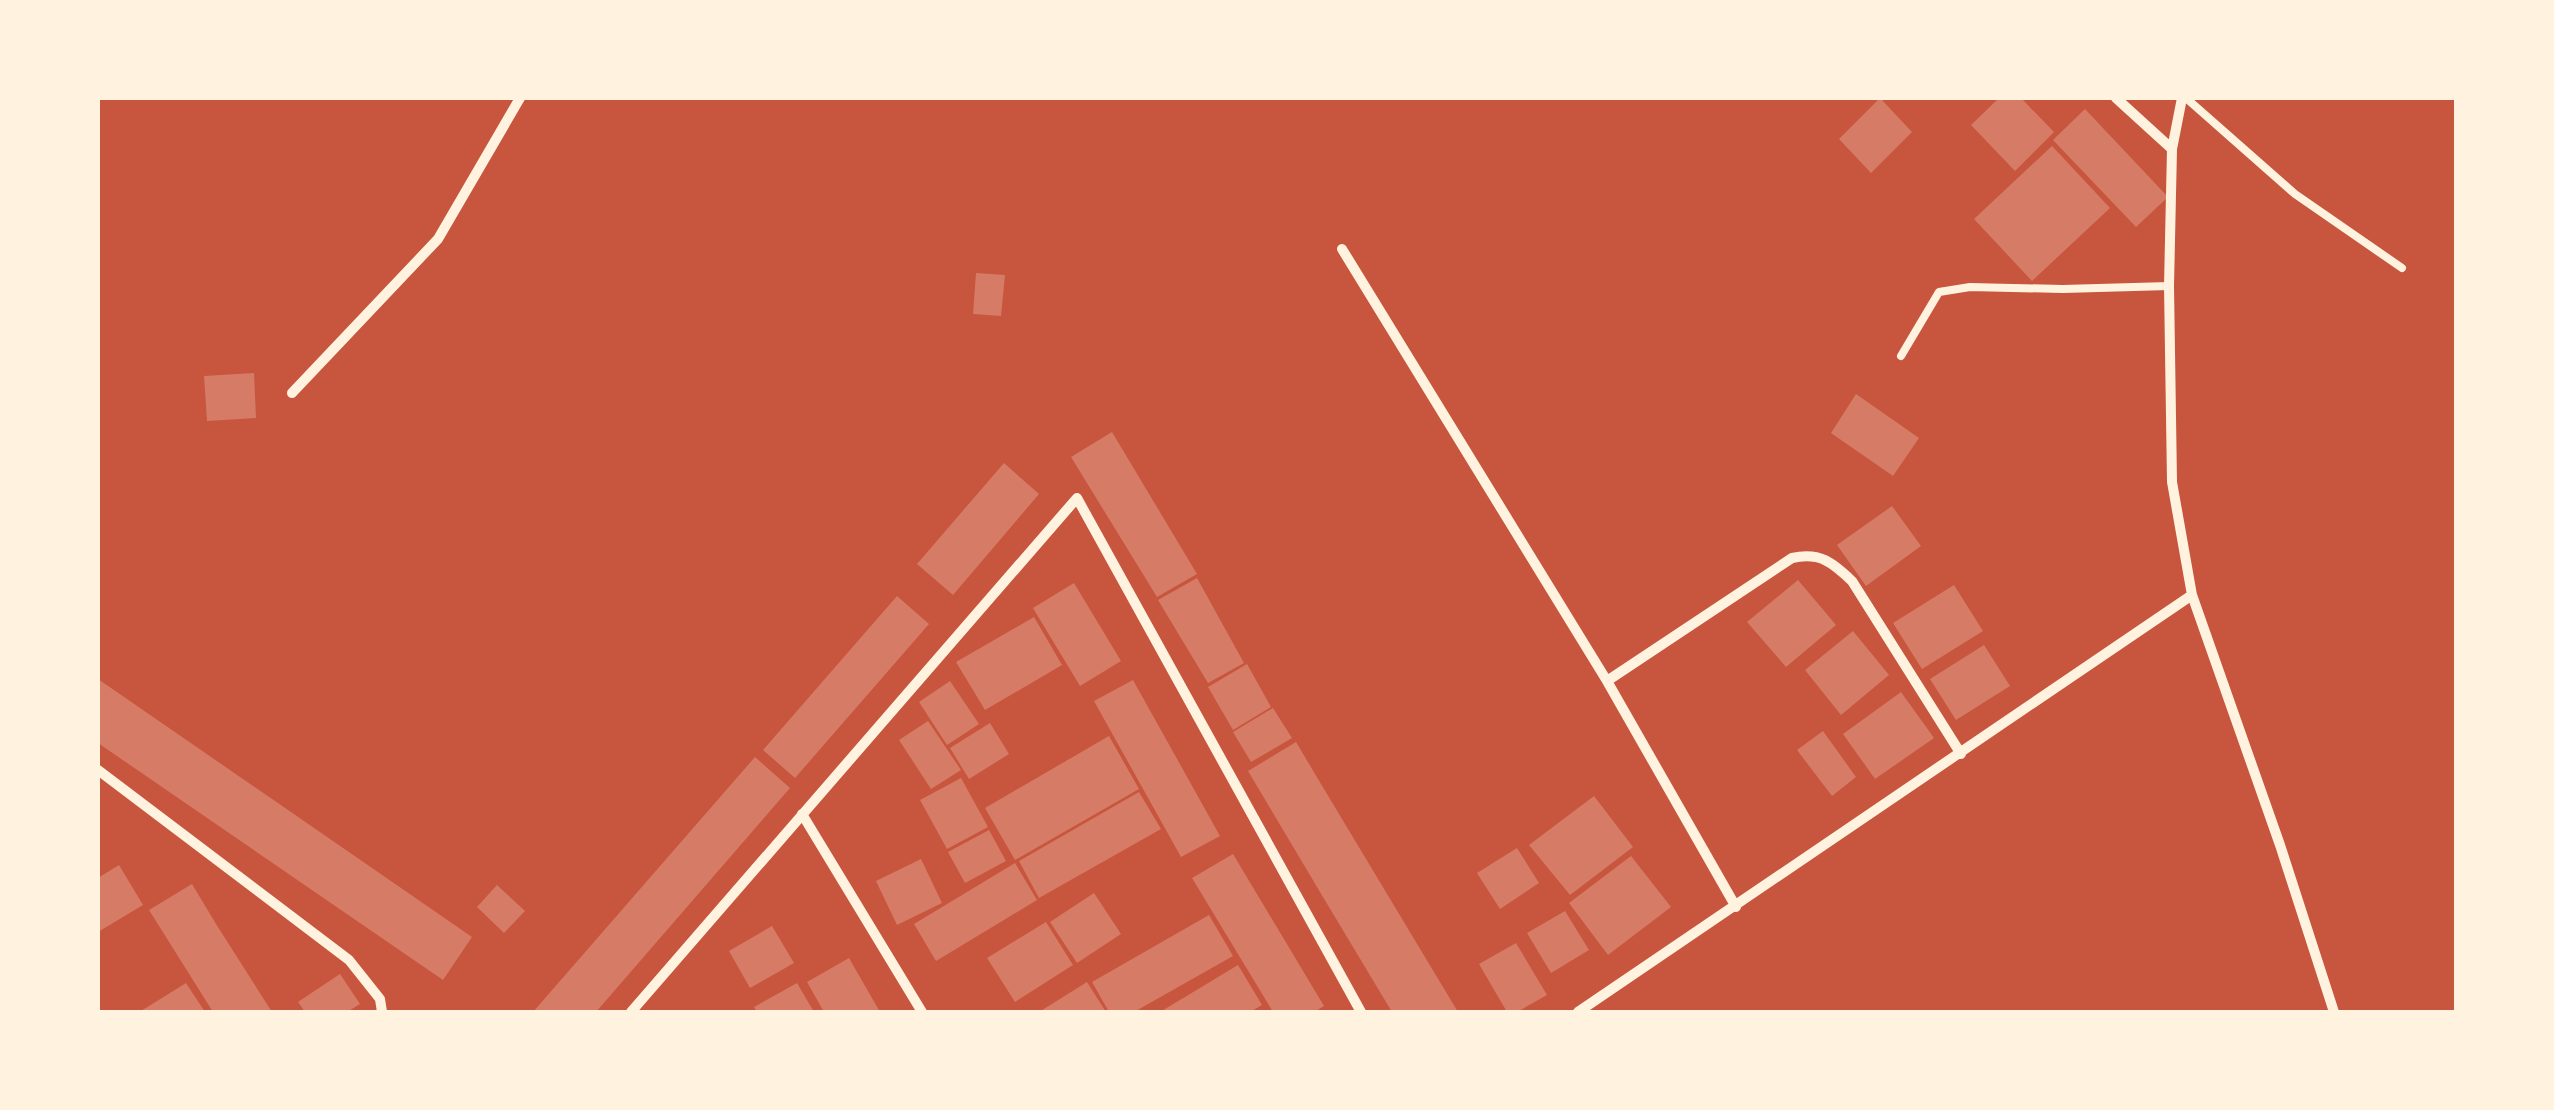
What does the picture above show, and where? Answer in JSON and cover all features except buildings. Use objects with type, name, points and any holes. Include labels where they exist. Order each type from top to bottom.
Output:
[{"type":"street","points":[[292,393],[438,240],[520,98]]},
{"type":"street","points":[[2116,98],[2172,149]]},
{"type":"street","points":[[2184,98],[2172,149],[2172,482],[2192,595],[2334,1012]]},
{"type":"street","points":[[1342,250],[1607,681],[1736,906]]},
{"type":"street","points":[[631,1012],[1077,498],[1361,1012]]},
{"type":"street","points":[[1607,681],[1792,558],[1810,554],[1831,560],[1852,581],[1961,754]]},
{"type":"street","points":[[1578,1012],[2192,595]]},
{"type":"street","points":[[98,770],[349,960],[380,999],[382,1012]]},
{"type":"street","points":[[802,814],[922,1012]]},
{"type":"lane","points":[[2184,98],[2294,194],[2402,268]]},
{"type":"lane","points":[[1901,356],[1939,292],[1970,287],[2063,290],[2170,286]]}]
